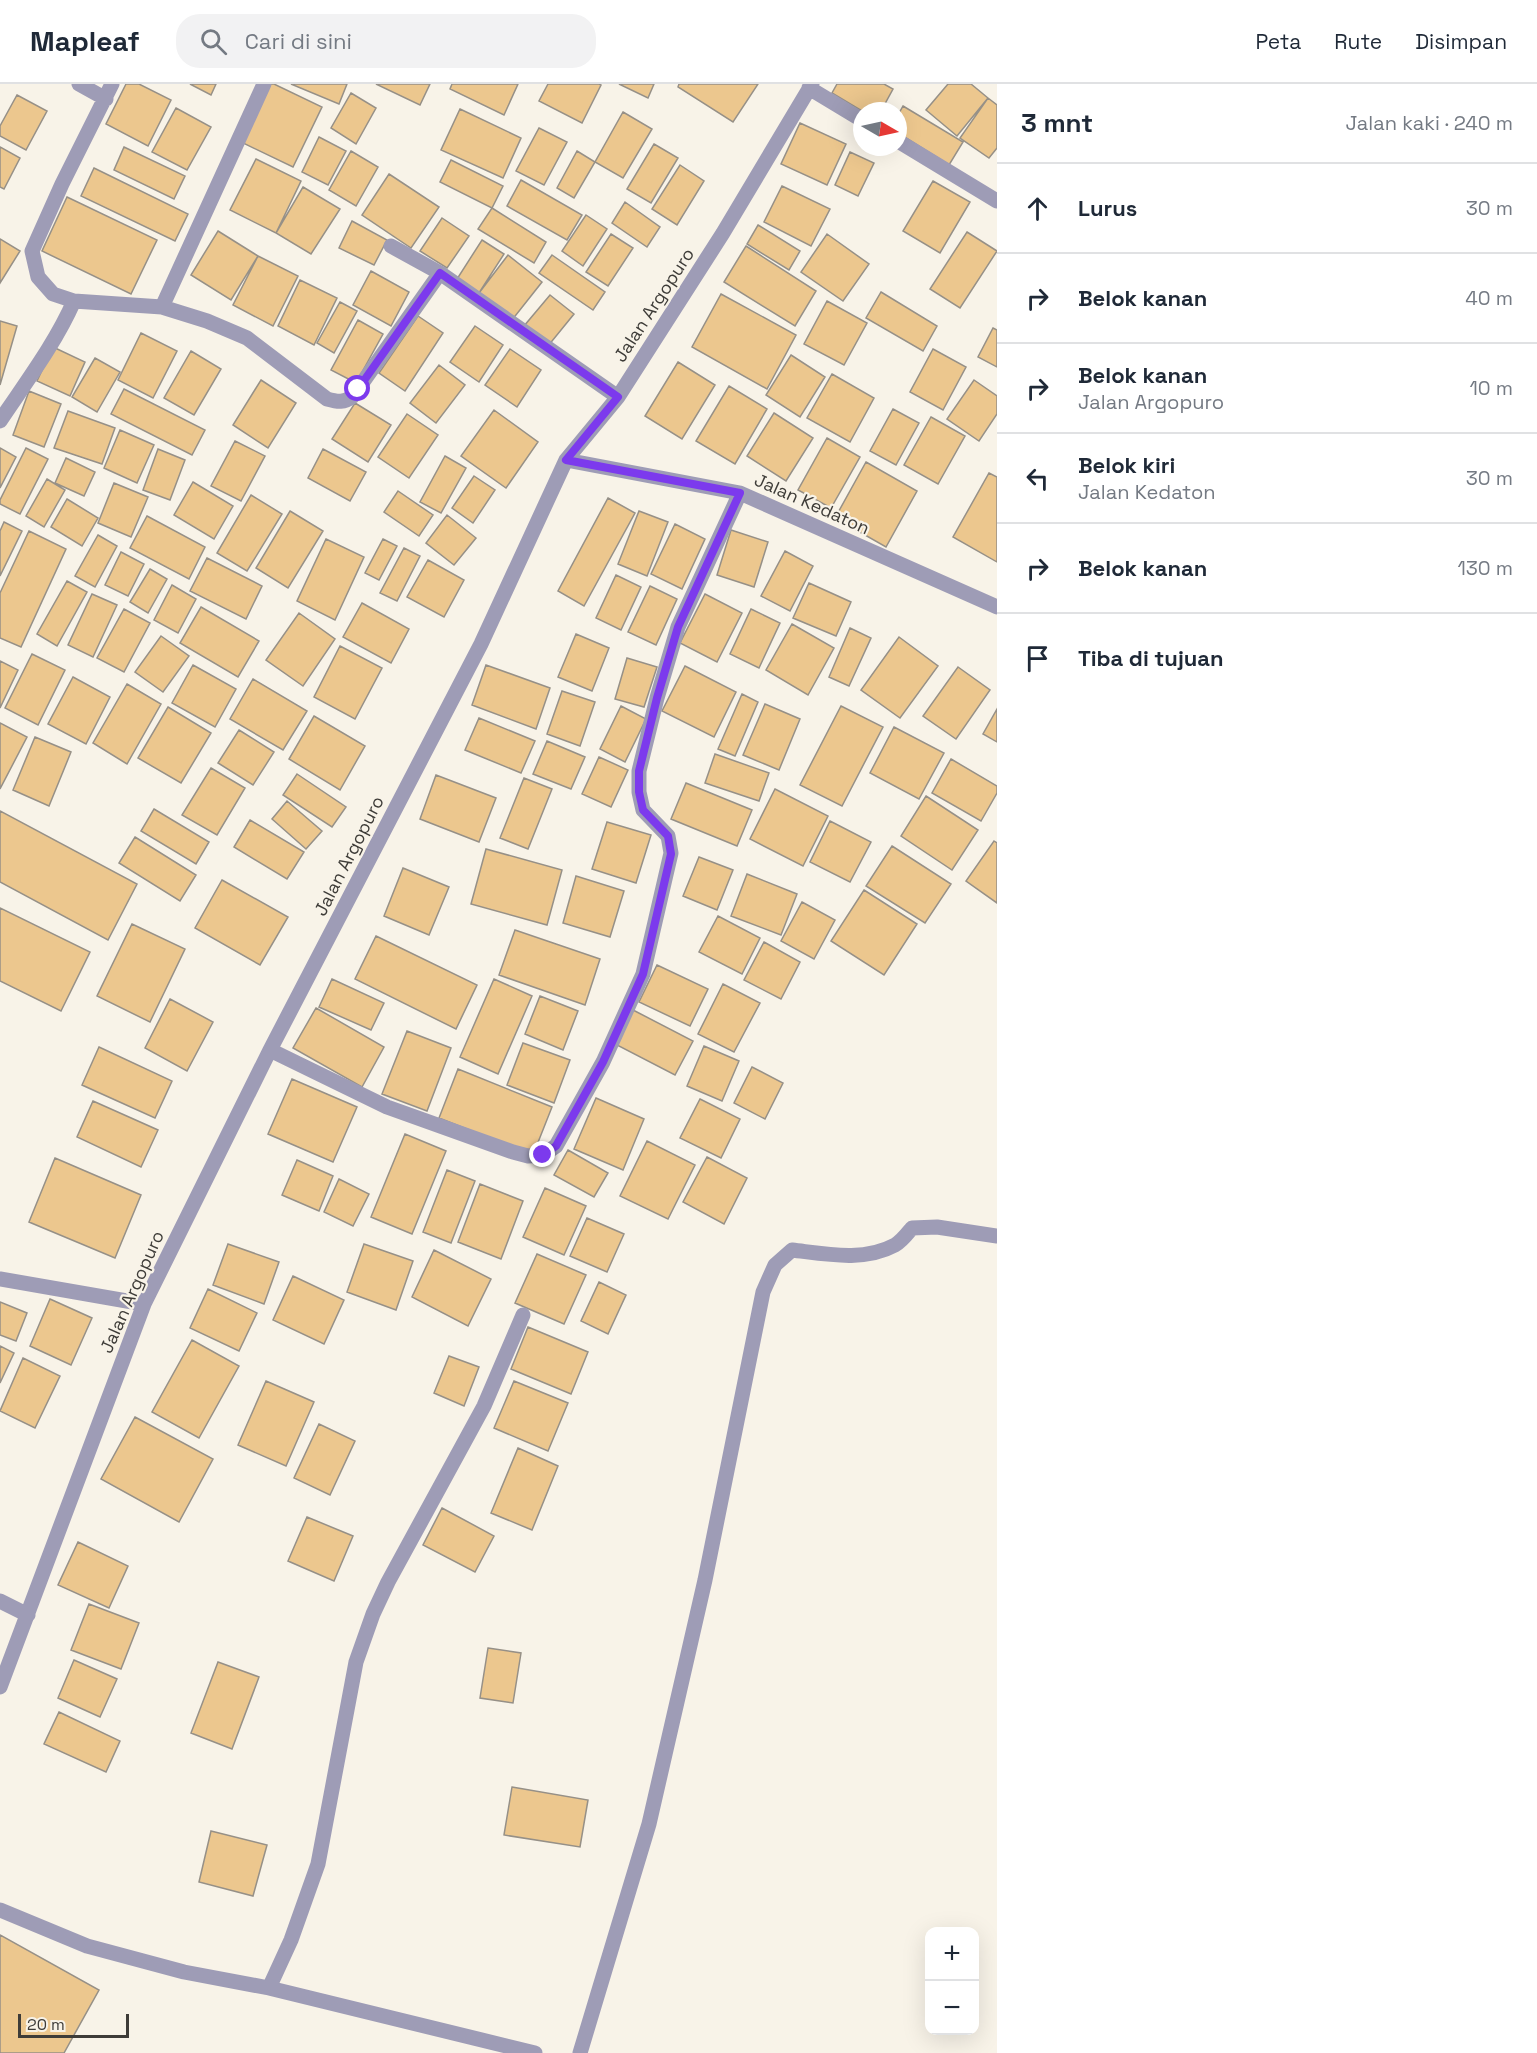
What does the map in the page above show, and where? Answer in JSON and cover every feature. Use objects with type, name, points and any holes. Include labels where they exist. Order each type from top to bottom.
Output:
[{"type":"street","points":[[79,84],[106,99]]},
{"type":"street","points":[[112,84],[62,184],[32,251],[38,277],[53,294],[74,301],[162,307],[207,321],[247,338],[327,399],[346,402],[353,396],[440,273]]},
{"type":"street","points":[[162,307],[264,84]]},
{"type":"street","points":[[811,86],[853,114]]},
{"type":"street","name":"Jalan Argopuro","points":[[0,1687],[144,1304],[270,1050],[481,644],[566,460],[618,397],[723,233],[811,86]]},
{"type":"street","points":[[907,146],[997,201]]},
{"type":"street","points":[[391,246],[440,273],[618,397]]},
{"type":"street","points":[[0,421],[39,364],[65,321],[74,301]]},
{"type":"street","name":"Jalan Kedaton","points":[[566,460],[740,493],[997,607]]},
{"type":"street","points":[[270,1050],[387,1107],[513,1152],[536,1156],[543,1155],[556,1146],[603,1062],[643,974],[671,854],[668,836],[643,810],[639,792],[639,771],[678,627],[740,493]]},
{"type":"street","points":[[580,2053],[649,1824],[705,1580],[763,1292],[775,1265],[792,1250],[829,1255],[871,1255],[897,1244],[912,1228],[937,1227],[997,1236]]},
{"type":"street","points":[[0,1279],[144,1304]]},
{"type":"street","points":[[269,1988],[291,1940],[318,1864],[356,1662],[373,1614],[393,1572],[484,1406],[523,1315]]},
{"type":"street","points":[[0,1600],[28,1615]]},
{"type":"street","points":[[0,1910],[87,1946],[184,1972],[269,1988],[535,2053]]},
{"type":"building","points":[[126,84],[139,84],[171,100],[148,146],[106,124]]},
{"type":"building","points":[[190,84],[216,84],[211,95]]},
{"type":"building","points":[[270,84],[322,107],[293,167],[243,143]]},
{"type":"building","points":[[291,84],[347,84],[339,104]]},
{"type":"building","points":[[376,84],[430,84],[420,105]]},
{"type":"building","points":[[452,84],[518,84],[504,115],[450,89]]},
{"type":"building","points":[[548,84],[601,85],[582,123],[539,101]]},
{"type":"building","points":[[619,84],[654,84],[648,98]]},
{"type":"building","points":[[679,84],[758,84],[733,122],[678,87]]},
{"type":"building","points":[[837,84],[884,84],[893,89],[886,102],[853,102],[853,106],[832,93]]},
{"type":"building","points":[[948,84],[971,84],[988,98],[957,136],[926,110]]},
{"type":"building","points":[[351,93],[376,108],[356,144],[331,128]]},
{"type":"building","points":[[17,95],[47,111],[26,150],[0,136],[0,126]]},
{"type":"building","points":[[988,98],[997,105],[997,148],[989,158],[960,138]]},
{"type":"building","points":[[176,108],[211,127],[187,170],[152,152]]},
{"type":"building","points":[[907,108],[963,142],[949,165],[907,139]]},
{"type":"building","points":[[460,109],[521,138],[503,178],[441,150]]},
{"type":"building","points":[[623,112],[652,129],[623,178],[595,162]]},
{"type":"building","points":[[800,123],[846,144],[827,185],[781,164]]},
{"type":"building","points":[[539,128],[567,142],[544,185],[516,171]]},
{"type":"building","points":[[319,137],[346,151],[328,185],[302,172]]},
{"type":"building","points":[[654,144],[678,158],[651,203],[627,189]]},
{"type":"building","points":[[0,147],[20,158],[4,189],[0,187]]},
{"type":"building","points":[[124,147],[185,176],[174,199],[114,170]]},
{"type":"building","points":[[351,151],[378,167],[356,206],[329,190]]},
{"type":"building","points":[[577,151],[595,162],[574,198],[557,188]]},
{"type":"building","points":[[850,152],[853,156],[859,156],[874,163],[858,196],[835,185]]},
{"type":"building","points":[[256,159],[301,181],[276,233],[230,210]]},
{"type":"building","points":[[451,160],[503,186],[492,208],[440,182]]},
{"type":"building","points":[[680,165],[704,181],[677,225],[652,209]]},
{"type":"building","points":[[94,168],[188,214],[175,241],[81,196]]},
{"type":"building","points":[[389,174],[439,207],[411,248],[362,215]]},
{"type":"building","points":[[521,180],[582,215],[567,240],[507,206]]},
{"type":"building","points":[[933,181],[970,202],[940,253],[903,231]]},
{"type":"building","points":[[782,186],[830,209],[811,246],[764,222]]},
{"type":"building","points":[[303,187],[340,209],[311,254],[276,233]]},
{"type":"building","points":[[67,197],[157,240],[131,294],[42,251]]},
{"type":"building","points":[[625,202],[660,227],[647,247],[612,223]]},
{"type":"building","points":[[492,208],[546,242],[534,263],[478,229]]},
{"type":"building","points":[[586,215],[607,229],[583,266],[562,251]]},
{"type":"building","points":[[442,218],[469,236],[447,268],[420,251]]},
{"type":"building","points":[[352,221],[387,240],[374,265],[339,248]]},
{"type":"building","points":[[758,225],[800,251],[789,270],[747,244]]},
{"type":"building","points":[[218,231],[258,256],[231,300],[191,275]]},
{"type":"building","points":[[967,232],[997,251],[960,308],[930,289]]},
{"type":"building","points":[[611,234],[633,248],[608,286],[586,272]]},
{"type":"building","points":[[827,234],[869,264],[843,301],[801,272]]},
{"type":"building","points":[[0,239],[20,251],[0,283]]},
{"type":"building","points":[[482,240],[504,254],[479,293],[457,279]]},
{"type":"building","points":[[746,246],[816,291],[795,326],[724,282]]},
{"type":"building","points":[[508,255],[542,282],[512,320],[479,293]]},
{"type":"building","points":[[552,255],[605,292],[593,310],[539,273]]},
{"type":"building","points":[[258,256],[298,276],[273,326],[233,305]]},
{"type":"building","points":[[371,271],[409,292],[391,326],[353,305]]},
{"type":"building","points":[[300,280],[337,298],[314,345],[278,326]]},
{"type":"building","points":[[881,292],[937,326],[923,351],[866,318]]},
{"type":"building","points":[[721,294],[796,335],[767,389],[692,347]]},
{"type":"building","points":[[550,295],[574,314],[548,346],[524,326]]},
{"type":"building","points":[[827,301],[867,323],[844,365],[804,344]]},
{"type":"building","points":[[340,302],[357,311],[334,353],[317,343]]},
{"type":"building","points":[[418,316],[443,333],[405,391],[379,373]]},
{"type":"building","points":[[358,320],[383,334],[356,383],[331,370]]},
{"type":"building","points":[[0,321],[17,326],[0,385]]},
{"type":"building","points":[[475,326],[503,345],[479,382],[450,362]]},
{"type":"building","points":[[993,328],[997,330],[997,367],[978,357]]},
{"type":"building","points":[[141,333],[177,351],[153,398],[118,380]]},
{"type":"building","points":[[53,347],[85,362],[70,396],[37,381]]},
{"type":"building","points":[[510,349],[541,370],[517,407],[485,385]]},
{"type":"building","points":[[933,349],[966,367],[943,410],[910,392]]},
{"type":"building","points":[[191,351],[221,369],[194,415],[164,398]]},
{"type":"building","points":[[791,355],[825,377],[800,417],[766,395]]},
{"type":"building","points":[[95,358],[120,372],[97,412],[72,397]]},
{"type":"building","points":[[678,362],[715,385],[682,439],[645,416]]},
{"type":"building","points":[[439,365],[465,385],[436,423],[410,403]]},
{"type":"building","points":[[832,374],[874,398],[850,442],[807,418]]},
{"type":"building","points":[[261,380],[296,403],[268,448],[233,425]]},
{"type":"building","points":[[974,380],[997,396],[997,414],[979,441],[947,419]]},
{"type":"building","points":[[729,386],[767,409],[735,464],[696,441]]},
{"type":"building","points":[[124,389],[205,430],[192,455],[111,414]]},
{"type":"building","points":[[29,391],[61,404],[44,447],[13,435]]},
{"type":"building","points":[[355,403],[391,425],[368,462],[332,439]]},
{"type":"building","points":[[893,409],[919,423],[896,465],[870,451]]},
{"type":"building","points":[[494,410],[538,442],[506,488],[461,456]]},
{"type":"building","points":[[68,411],[115,428],[102,464],[54,448]]},
{"type":"building","points":[[774,413],[813,438],[786,481],[747,456]]},
{"type":"building","points":[[407,414],[438,435],[409,478],[378,457]]},
{"type":"building","points":[[931,417],[965,436],[938,484],[904,465]]},
{"type":"building","points":[[120,430],[154,445],[137,483],[104,468]]},
{"type":"building","points":[[827,438],[860,457],[831,508],[798,490]]},
{"type":"building","points":[[235,441],[265,456],[241,501],[211,486]]},
{"type":"building","points":[[0,448],[16,457],[0,488]]},
{"type":"building","points":[[26,448],[48,459],[20,514],[0,504],[0,500]]},
{"type":"building","points":[[158,449],[185,460],[170,500],[143,490]]},
{"type":"building","points":[[323,449],[366,472],[350,501],[308,478]]},
{"type":"building","points":[[445,456],[466,468],[441,513],[420,502]]},
{"type":"building","points":[[66,458],[95,472],[84,496],[55,483]]},
{"type":"building","points":[[866,462],[917,491],[886,547],[835,518]]},
{"type":"building","points":[[989,473],[997,477],[997,562],[953,537]]},
{"type":"building","points":[[474,476],[495,490],[473,523],[452,508]]},
{"type":"building","points":[[47,479],[65,490],[44,527],[26,516]]},
{"type":"building","points":[[193,482],[233,506],[214,539],[174,515]]},
{"type":"building","points":[[114,483],[148,497],[131,537],[98,523]]},
{"type":"building","points":[[398,491],[433,515],[419,536],[384,512]]},
{"type":"building","points":[[251,495],[282,514],[247,571],[217,553]]},
{"type":"building","points":[[608,498],[635,513],[584,606],[558,591]]},
{"type":"building","points":[[67,499],[98,518],[82,546],[51,527]]},
{"type":"building","points":[[290,511],[323,531],[288,588],[256,568]]},
{"type":"building","points":[[639,511],[668,522],[647,576],[618,564]]},
{"type":"building","points":[[447,515],[476,538],[454,565],[426,543]]},
{"type":"building","points":[[147,516],[205,547],[189,579],[130,548]]},
{"type":"building","points":[[4,522],[22,531],[0,576],[0,531]]},
{"type":"building","points":[[675,524],[705,539],[682,589],[651,574]]},
{"type":"building","points":[[731,530],[768,542],[754,587],[717,575]]},
{"type":"building","points":[[29,531],[66,549],[21,647],[0,638],[0,593]]},
{"type":"building","points":[[98,535],[117,546],[95,587],[75,576]]},
{"type":"building","points":[[326,539],[364,557],[335,620],[297,601]]},
{"type":"building","points":[[383,539],[397,546],[379,580],[365,573]]},
{"type":"building","points":[[404,548],[420,556],[397,601],[380,593]]},
{"type":"building","points":[[785,551],[813,566],[790,611],[761,596]]},
{"type":"building","points":[[121,552],[144,564],[128,596],[105,585]]},
{"type":"building","points":[[207,558],[262,586],[246,619],[190,591]]},
{"type":"building","points":[[428,560],[464,580],[444,617],[407,597]]},
{"type":"building","points":[[150,569],[167,579],[148,613],[130,602]]},
{"type":"building","points":[[616,575],[641,587],[621,630],[596,618]]},
{"type":"building","points":[[67,581],[87,592],[57,646],[37,634]]},
{"type":"building","points":[[809,583],[851,602],[836,636],[793,618]]},
{"type":"building","points":[[172,585],[196,599],[178,633],[154,620]]},
{"type":"building","points":[[650,586],[677,599],[656,645],[628,632]]},
{"type":"building","points":[[92,594],[117,605],[93,657],[68,645]]},
{"type":"building","points":[[705,594],[742,613],[717,662],[680,643]]},
{"type":"building","points":[[362,603],[409,629],[391,663],[343,637]]},
{"type":"building","points":[[201,607],[259,641],[238,677],[180,643]]},
{"type":"building","points":[[124,609],[150,623],[124,672],[97,658]]},
{"type":"building","points":[[751,609],[780,623],[759,668],[730,654]]},
{"type":"building","points":[[299,613],[335,639],[303,686],[266,660]]},
{"type":"building","points":[[792,624],[834,648],[808,695],[766,670]]},
{"type":"building","points":[[850,628],[871,638],[849,686],[829,677]]},
{"type":"building","points":[[576,634],[609,648],[592,691],[558,677]]},
{"type":"building","points":[[161,636],[189,656],[163,692],[135,672]]},
{"type":"building","points":[[899,637],[938,666],[900,718],[861,690]]},
{"type":"building","points":[[340,646],[382,668],[355,719],[314,697]]},
{"type":"building","points":[[32,654],[65,670],[38,725],[5,708]]},
{"type":"building","points":[[627,658],[657,667],[644,707],[615,699]]},
{"type":"building","points":[[0,661],[18,670],[0,708]]},
{"type":"building","points":[[193,665],[236,689],[215,727],[172,703]]},
{"type":"building","points":[[486,665],[550,688],[536,729],[472,705]]},
{"type":"building","points":[[685,666],[736,692],[714,737],[662,711]]},
{"type":"building","points":[[958,667],[990,690],[956,739],[923,716]]},
{"type":"building","points":[[73,677],[110,697],[86,744],[48,724]]},
{"type":"building","points":[[253,679],[307,711],[283,750],[230,719]]},
{"type":"building","points":[[127,684],[161,704],[127,764],[93,743]]},
{"type":"building","points":[[562,691],[595,702],[580,746],[547,734]]},
{"type":"building","points":[[742,694],[758,702],[735,756],[718,749]]},
{"type":"building","points":[[765,704],[800,719],[779,770],[743,755]]},
{"type":"building","points":[[621,706],[646,719],[625,762],[600,749]]},
{"type":"building","points":[[841,706],[883,727],[842,806],[800,785]]},
{"type":"building","points":[[168,707],[211,733],[181,783],[138,758]]},
{"type":"building","points":[[997,709],[997,742],[983,734]]},
{"type":"building","points":[[314,716],[365,746],[340,790],[289,759]]},
{"type":"building","points":[[479,718],[535,741],[521,773],[465,750]]},
{"type":"building","points":[[0,723],[27,737],[0,789]]},
{"type":"building","points":[[894,727],[944,753],[919,799],[870,773]]},
{"type":"building","points":[[239,730],[274,752],[253,785],[218,763]]},
{"type":"building","points":[[35,737],[71,752],[49,806],[13,790]]},
{"type":"building","points":[[547,741],[585,757],[571,789],[533,774]]},
{"type":"building","points":[[715,754],[769,773],[759,801],[705,783]]},
{"type":"building","points":[[599,757],[628,770],[611,807],[582,794]]},
{"type":"building","points":[[951,759],[997,786],[997,793],[981,821],[932,793]]},
{"type":"building","points":[[211,768],[245,788],[217,835],[182,815]]},
{"type":"building","points":[[297,774],[346,807],[332,827],[283,795]]},
{"type":"building","points":[[436,775],[496,798],[479,842],[420,819]]},
{"type":"building","points":[[524,778],[552,789],[528,849],[500,838]]},
{"type":"building","points":[[686,783],[752,810],[737,846],[671,819]]},
{"type":"building","points":[[775,789],[828,816],[803,866],[750,839]]},
{"type":"building","points":[[926,796],[978,830],[952,870],[901,836]]},
{"type":"building","points":[[287,801],[322,831],[306,849],[272,819]]},
{"type":"building","points":[[154,809],[209,842],[196,864],[141,831]]},
{"type":"building","points":[[0,811],[137,884],[108,940],[0,882]]},
{"type":"building","points":[[250,820],[304,852],[287,879],[234,847]]},
{"type":"building","points":[[830,821],[871,842],[850,882],[810,862]]},
{"type":"building","points":[[607,822],[651,835],[636,883],[592,869]]},
{"type":"building","points":[[135,837],[196,875],[180,901],[119,863]]},
{"type":"building","points":[[994,841],[997,843],[997,903],[966,881]]},
{"type":"building","points":[[892,846],[951,884],[925,923],[866,886]]},
{"type":"building","points":[[486,849],[562,870],[547,925],[471,904]]},
{"type":"building","points":[[699,857],[733,870],[717,910],[683,896]]},
{"type":"building","points":[[403,868],[449,887],[429,935],[384,916]]},
{"type":"building","points":[[747,874],[797,894],[781,935],[731,916]]},
{"type":"building","points":[[576,876],[624,891],[610,937],[563,923]]},
{"type":"building","points":[[222,880],[288,917],[260,965],[195,928]]},
{"type":"building","points":[[864,890],[917,924],[884,975],[831,941]]},
{"type":"building","points":[[802,902],[835,920],[814,959],[781,941]]},
{"type":"building","points":[[0,908],[90,952],[61,1011],[0,981]]},
{"type":"building","points":[[718,916],[760,938],[742,974],[699,952]]},
{"type":"building","points":[[132,924],[185,949],[150,1022],[97,996]]},
{"type":"building","points":[[515,930],[600,959],[585,1005],[499,975]]},
{"type":"building","points":[[376,936],[477,985],[456,1029],[355,979]]},
{"type":"building","points":[[764,942],[800,962],[781,999],[744,980]]},
{"type":"building","points":[[657,965],[708,989],[690,1026],[639,1002]]},
{"type":"building","points":[[332,979],[384,1003],[371,1030],[319,1007]]},
{"type":"building","points":[[494,979],[532,996],[498,1074],[460,1057]]},
{"type":"building","points":[[723,984],[760,1003],[734,1052],[698,1034]]},
{"type":"building","points":[[540,996],[578,1011],[563,1050],[525,1034]]},
{"type":"building","points":[[170,999],[213,1022],[187,1071],[145,1048]]},
{"type":"building","points":[[316,1008],[384,1047],[362,1087],[293,1048]]},
{"type":"building","points":[[633,1010],[693,1041],[675,1075],[615,1044]]},
{"type":"building","points":[[407,1031],[451,1048],[427,1111],[382,1094]]},
{"type":"building","points":[[523,1043],[570,1060],[554,1103],[507,1085]]},
{"type":"building","points":[[704,1046],[739,1061],[722,1101],[687,1086]]},
{"type":"building","points":[[99,1047],[172,1081],[155,1118],[82,1085]]},
{"type":"building","points":[[752,1067],[783,1083],[765,1119],[734,1103]]},
{"type":"building","points":[[458,1069],[552,1107],[533,1155],[439,1118]]},
{"type":"building","points":[[292,1079],[357,1107],[333,1162],[268,1134]]},
{"type":"building","points":[[596,1098],[644,1119],[623,1170],[574,1149]]},
{"type":"building","points":[[700,1099],[740,1119],[721,1158],[680,1138]]},
{"type":"building","points":[[93,1101],[158,1130],[141,1167],[77,1137]]},
{"type":"building","points":[[405,1134],[446,1151],[412,1234],[371,1217]]},
{"type":"building","points":[[647,1141],[695,1165],[668,1219],[620,1196]]},
{"type":"building","points":[[568,1150],[608,1173],[594,1197],[554,1175]]},
{"type":"building","points":[[707,1157],[747,1178],[724,1224],[683,1202]]},
{"type":"building","points":[[55,1158],[141,1195],[115,1258],[29,1222]]},
{"type":"building","points":[[297,1160],[333,1176],[319,1211],[282,1195]]},
{"type":"building","points":[[447,1170],[475,1181],[451,1243],[423,1232]]},
{"type":"building","points":[[339,1179],[369,1194],[353,1226],[324,1212]]},
{"type":"building","points":[[480,1184],[523,1201],[501,1259],[458,1242]]},
{"type":"building","points":[[545,1188],[586,1206],[564,1255],[523,1237]]},
{"type":"building","points":[[587,1218],[624,1234],[607,1272],[570,1256]]},
{"type":"building","points":[[228,1244],[279,1262],[264,1304],[213,1285]]},
{"type":"building","points":[[364,1244],[413,1261],[396,1310],[347,1292]]},
{"type":"building","points":[[434,1250],[491,1279],[468,1326],[412,1297]]},
{"type":"building","points":[[537,1254],[586,1275],[564,1324],[515,1303]]},
{"type":"building","points":[[293,1276],[344,1300],[324,1344],[273,1320]]},
{"type":"building","points":[[599,1282],[626,1295],[608,1334],[581,1321]]},
{"type":"building","points":[[208,1289],[257,1313],[239,1351],[190,1328]]},
{"type":"building","points":[[50,1299],[92,1318],[71,1365],[30,1346]]},
{"type":"building","points":[[0,1302],[27,1313],[16,1341],[0,1335]]},
{"type":"building","points":[[528,1327],[588,1352],[571,1394],[511,1369]]},
{"type":"building","points":[[192,1340],[239,1366],[199,1438],[152,1412]]},
{"type":"building","points":[[0,1346],[14,1353],[0,1383]]},
{"type":"building","points":[[449,1356],[479,1367],[464,1406],[434,1393]]},
{"type":"building","points":[[23,1358],[60,1376],[35,1428],[0,1411]]},
{"type":"building","points":[[266,1381],[314,1402],[286,1466],[238,1445]]},
{"type":"building","points":[[514,1381],[568,1403],[548,1451],[494,1428]]},
{"type":"building","points":[[135,1417],[213,1459],[179,1522],[101,1479]]},
{"type":"building","points":[[319,1424],[355,1441],[330,1495],[294,1478]]},
{"type":"building","points":[[518,1448],[558,1466],[532,1530],[491,1513]]},
{"type":"building","points":[[442,1508],[494,1536],[475,1572],[423,1545]]},
{"type":"building","points":[[307,1517],[353,1536],[334,1581],[288,1561]]},
{"type":"building","points":[[78,1542],[128,1566],[109,1608],[58,1585]]},
{"type":"building","points":[[89,1604],[139,1623],[121,1669],[71,1650]]},
{"type":"building","points":[[488,1648],[521,1653],[513,1703],[480,1698]]},
{"type":"building","points":[[74,1660],[117,1679],[100,1717],[58,1698]]},
{"type":"building","points":[[218,1662],[259,1677],[232,1749],[191,1733]]},
{"type":"building","points":[[59,1712],[120,1741],[106,1772],[44,1744]]},
{"type":"building","points":[[512,1787],[588,1800],[580,1847],[504,1835]]},
{"type":"building","points":[[211,1831],[267,1845],[253,1896],[199,1882]]},
{"type":"building","points":[[0,1935],[99,1990],[64,2053],[0,2053]]},
{"type":"route","points":[[358,389],[440,273],[618,397],[566,460],[740,493],[678,627],[639,771],[639,792],[643,810],[668,836],[671,854],[643,974],[603,1062],[556,1146],[543,1155]]}]
